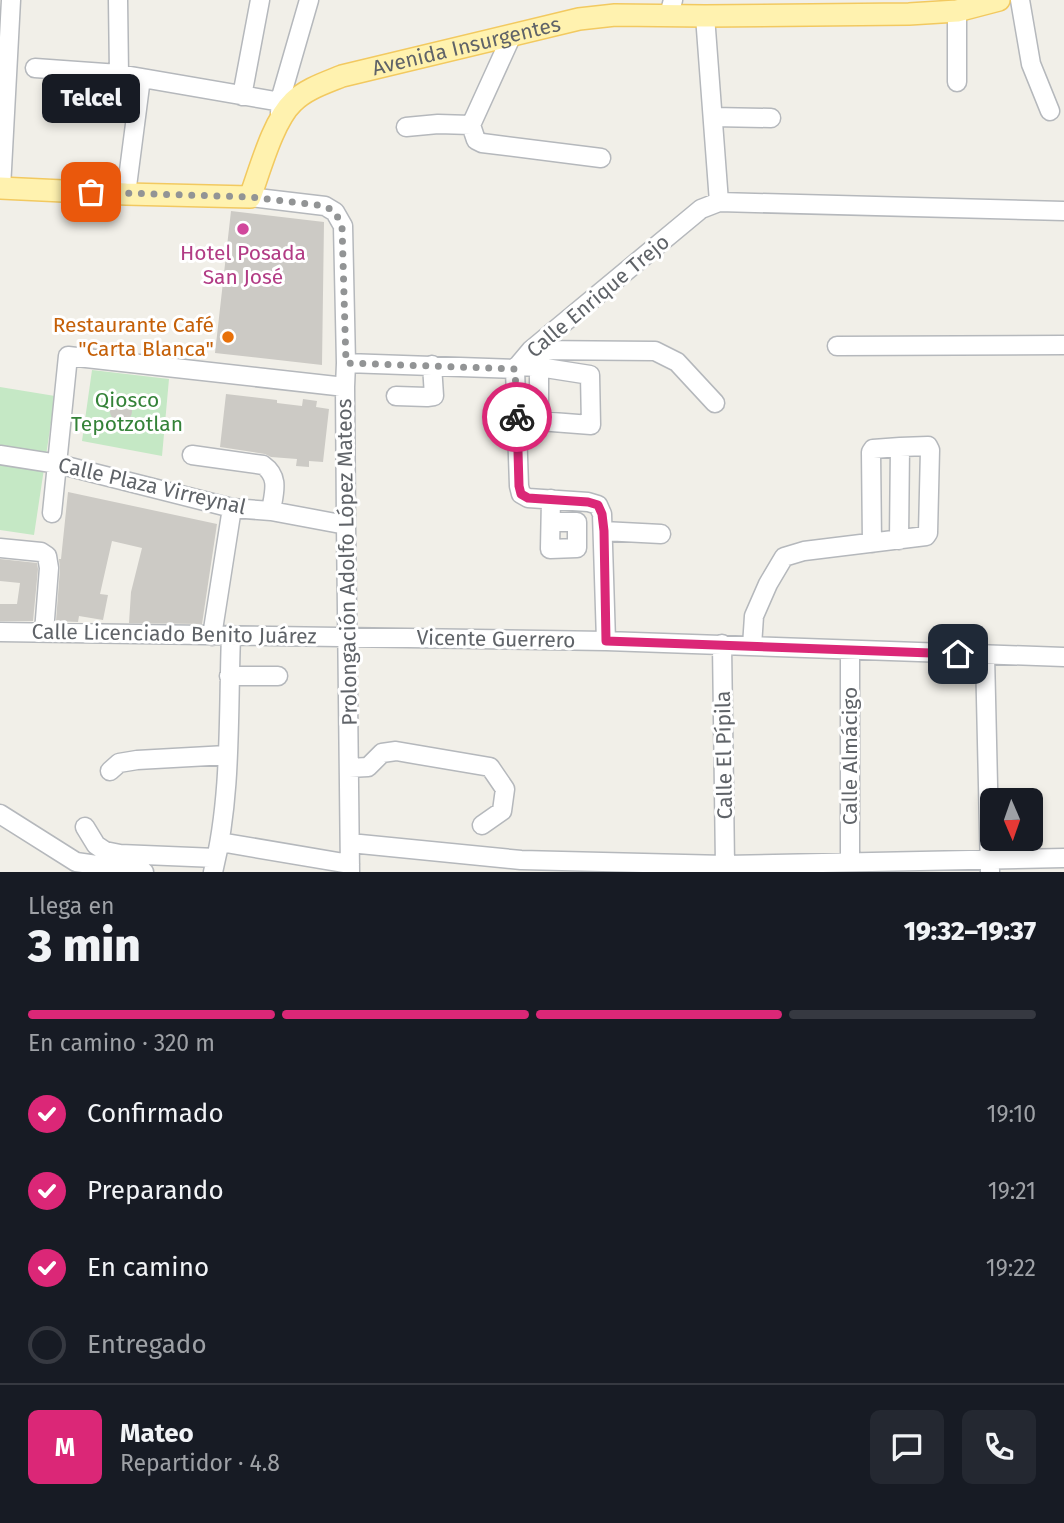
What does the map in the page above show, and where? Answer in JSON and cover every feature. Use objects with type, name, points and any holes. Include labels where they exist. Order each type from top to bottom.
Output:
[{"type":"main road","name":"Avenida Insurgentes","points":[[250,197],[281,110],[314,87],[342,76],[579,19],[671,7],[705,16],[812,7],[909,13],[957,11],[999,0]]},
{"type":"main road","points":[[1,188],[250,197]]},
{"type":"street","points":[[118,0],[119,74]]},
{"type":"street","points":[[242,96],[260,0]]},
{"type":"street","points":[[35,68],[119,74],[242,96],[281,110],[281,97],[309,0]]},
{"type":"street","points":[[1020,0],[1031,64],[1050,111]]},
{"type":"street","points":[[1,188],[7,7]]},
{"type":"street","points":[[957,11],[957,82]]},
{"type":"street","points":[[705,16],[719,202]]},
{"type":"street","points":[[512,35],[471,125],[476,139],[482,144],[601,158]]},
{"type":"street","points":[[127,194],[141,78]]},
{"type":"street","points":[[713,117],[771,117]]},
{"type":"street","points":[[406,127],[471,125]]},
{"type":"street","name":"Prolongación Adolfo López Mateos","points":[[250,197],[325,206],[335,212],[342,226],[346,363],[345,525],[350,868]]},
{"type":"street","name":"Calle Enrique Trejo","points":[[346,363],[516,367],[531,350],[701,208],[719,202],[1064,211]]},
{"type":"street","points":[[837,346],[1064,345]]},
{"type":"street","points":[[531,350],[655,351],[677,362],[715,403]]},
{"type":"street","points":[[52,513],[68,356],[345,387]]},
{"type":"street","points":[[396,396],[434,396],[432,365]]},
{"type":"street","points":[[539,367],[516,367],[519,486],[521,494],[528,498],[598,505],[604,531],[606,641]]},
{"type":"street","points":[[752,646],[754,616],[784,557],[804,551],[924,538],[928,533],[928,446],[873,449],[871,452],[872,543]]},
{"type":"street","points":[[899,540],[900,447]]},
{"type":"street","name":"Calle Plaza Virreynal","points":[[0,454],[58,464],[232,508],[271,511],[345,525]]},
{"type":"street","points":[[192,455],[263,466],[272,471],[274,490],[271,511]]},
{"type":"street","points":[[551,499],[551,522]]},
{"type":"street","points":[[212,636],[232,508]]},
{"type":"street","points":[[604,531],[661,534]]},
{"type":"street","points":[[0,548],[41,552],[47,556],[49,568],[44,632]]},
{"type":"street","name":"Calle Licenciado Benito Juárez","points":[[0,632],[347,636]]},
{"type":"street","points":[[216,857],[227,755],[231,636]]},
{"type":"street","name":"Vicente Guerrero","points":[[347,636],[722,644],[1064,657]]},
{"type":"street","name":"Calle El Pípila","points":[[722,644],[725,865]]},
{"type":"street","name":"Calle Almácigo","points":[[850,650],[850,862]]},
{"type":"street","points":[[985,655],[990,866]]},
{"type":"street","points":[[229,676],[278,676]]},
{"type":"street","points":[[349,768],[368,767],[382,753],[396,751],[490,767],[505,789],[502,811],[482,825]]},
{"type":"street","points":[[110,771],[119,763],[137,760],[227,755]]},
{"type":"street","points":[[0,814],[76,862],[144,872]]},
{"type":"street","points":[[85,827],[96,845],[104,851],[350,868]]},
{"type":"street","points":[[350,843],[521,866],[850,862],[990,866],[1064,858]]},
{"type":"green space","name":"Qiosco Tepotzotlan","points":[[92,370],[169,379],[162,456],[82,441]]},
{"type":"green space","points":[[0,387],[55,396],[34,535],[0,530]]},
{"type":"building","points":[[231,211],[324,222],[322,365],[215,353]]},
{"type":"building","points":[[226,394],[302,406],[303,399],[317,401],[316,407],[329,409],[323,462],[309,461],[309,467],[296,466],[297,459],[220,447]]},
{"type":"building","points":[[121,400],[129,403],[132,411],[129,419],[121,422],[113,419],[110,411],[113,403]]},
{"type":"building","points":[[68,492],[217,524],[202,624],[129,623],[131,592],[142,548],[112,541],[100,594],[108,595],[103,620],[79,616],[78,622],[56,621],[59,559]]},
{"type":"building","points":[[0,559],[37,563],[33,621],[0,621],[0,604],[17,604],[20,583],[0,581]]},
{"type":"way so far","points":[[91,192],[250,197],[325,206],[335,212],[342,226],[346,363],[515,369],[517,417]]},
{"type":"place","name":"Telcel","points":[[91,192]]},
{"type":"place","name":"Hotel Posada San José","points":[[243,229]]},
{"type":"place","name":"Restaurante Café \"Carta Blanca\"","points":[[228,337]]},
{"type":"route","points":[[517,417],[521,494],[528,498],[588,502],[598,505],[602,514],[606,641],[958,654]]}]
